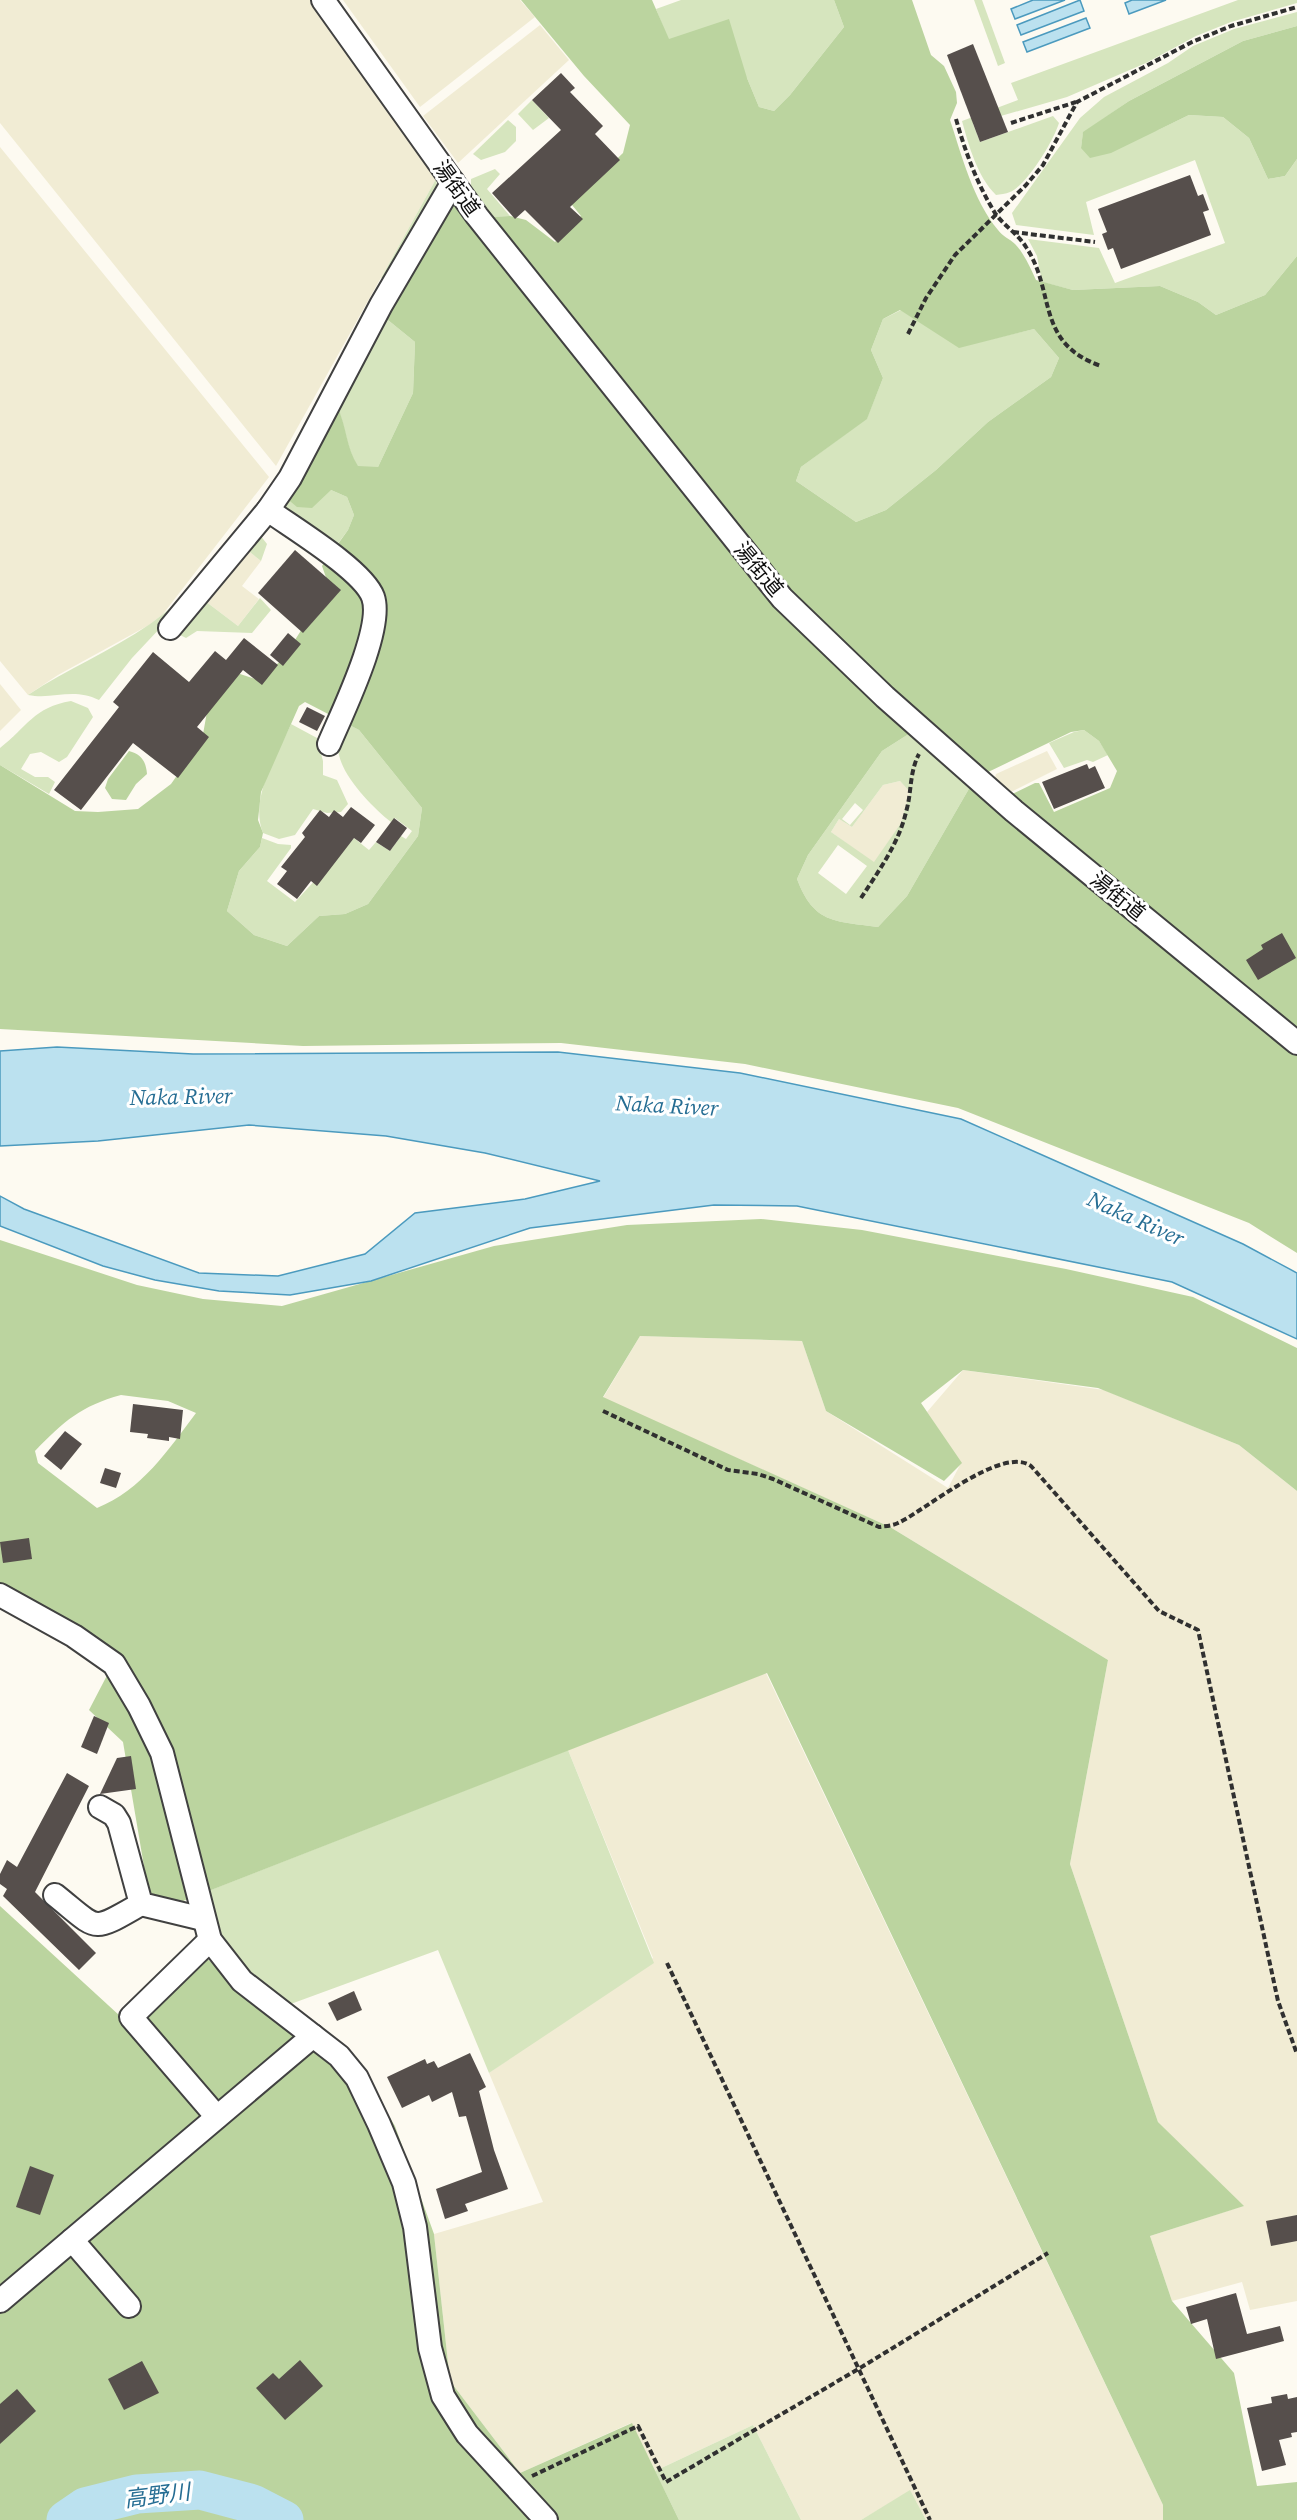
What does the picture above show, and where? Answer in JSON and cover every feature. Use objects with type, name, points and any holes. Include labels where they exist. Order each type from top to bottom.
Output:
[{"type":"street","name":"湯街道","points":[[323,0],[453,182],[764,578],[885,697],[1014,811],[1297,1043]]},
{"type":"street","points":[[170,628],[268,510],[290,478],[381,305],[453,182]]},
{"type":"street","points":[[268,510],[350,569],[365,585],[373,598],[375,617],[370,640],[329,744]]},
{"type":"street","points":[[0,1595],[74,1636],[114,1664],[139,1706],[162,1753],[206,1929],[242,1981],[339,2056],[357,2078],[404,2183],[415,2227],[430,2348],[443,2396],[467,2434],[546,2520]]},
{"type":"street","points":[[100,1807],[114,1815],[119,1823],[141,1904]]},
{"type":"street","points":[[55,1895],[92,1925],[104,1925],[141,1904]]},
{"type":"street","points":[[141,1904],[206,1929]]},
{"type":"street","points":[[206,1929],[131,2017],[217,2117]]},
{"type":"street","points":[[0,2301],[313,2036]]},
{"type":"street","points":[[72,2240],[129,2306]]},
{"type":"path","points":[[1011,123],[1077,102],[1192,42],[1231,26],[1297,7]]},
{"type":"path","points":[[908,334],[926,298],[955,255],[1043,165],[1077,102]]},
{"type":"path","points":[[956,119],[966,152],[996,214],[1026,246],[1035,266],[1048,315],[1064,343],[1082,359],[1101,366]]},
{"type":"path","points":[[1012,232],[1095,242]]},
{"type":"path","points":[[861,898],[898,834],[906,813],[911,771],[919,755],[932,739]]},
{"type":"path","points":[[603,1411],[728,1470],[758,1474],[773,1479],[879,1527],[896,1524],[943,1494],[994,1467],[1014,1460],[1023,1460],[1031,1466],[1159,1611],[1198,1630],[1278,2001],[1297,2054]]},
{"type":"path","points":[[667,1963],[930,2520]]},
{"type":"path","points":[[513,2485],[638,2426],[666,2482],[860,2368],[1048,2253]]},
{"type":"shaded area","points":[[0,0],[311,0],[436,179],[276,466],[0,123]]},
{"type":"shaded area","points":[[343,0],[520,0],[535,17],[420,107]]},
{"type":"shaded area","points":[[540,25],[569,60],[458,163],[423,116]]},
{"type":"shaded area","points":[[0,147],[269,477],[163,614],[149,625],[58,675],[28,695],[0,661]]},
{"type":"shaded area","points":[[246,549],[261,561],[242,586],[259,599],[238,626],[205,601]]},
{"type":"shaded area","points":[[0,684],[21,710],[0,731]]},
{"type":"shaded area","points":[[1047,751],[1057,769],[1007,794],[994,781],[996,774]]},
{"type":"shaded area","points":[[900,781],[910,792],[901,823],[874,863],[831,832],[839,819],[852,827],[883,785]]},
{"type":"shaded area","points":[[640,1336],[802,1341],[826,1411],[948,1488],[961,1463],[927,1412],[963,1370],[1104,1390],[1239,1445],[1297,1491],[1297,2301],[1250,2310],[1242,2282],[1172,2301],[1150,2236],[1243,2206],[1158,2122],[1070,1864],[1108,1660],[890,1527],[603,1398]]},
{"type":"shaded area","points":[[766,1673],[1163,2505],[1163,2520],[926,2520],[910,2491],[861,2520],[801,2520],[753,2425],[655,2471],[631,2423],[520,2473],[450,2381],[434,2234],[543,2202],[489,2073],[653,1958],[568,1750]]},
{"type":"green space","points":[[521,0],[652,0],[669,39],[729,19],[747,78],[759,107],[774,111],[790,95],[844,27],[834,0],[912,0],[931,55],[944,66],[956,92],[957,103],[950,120],[975,192],[998,230],[1022,252],[1036,280],[1073,290],[1160,286],[1198,302],[1216,315],[1265,295],[1297,256],[1297,1253],[1249,1223],[958,1108],[745,1064],[561,1043],[303,1046],[0,1029],[0,765],[75,811],[138,809],[171,784],[202,740],[208,706],[234,672],[258,680],[283,659],[329,586],[322,566],[348,530],[354,515],[347,497],[331,490],[312,508],[297,507],[285,497],[337,406],[351,452],[358,466],[378,467],[413,393],[415,342],[383,316],[452,204],[489,217],[510,216],[526,220],[555,242],[581,216],[551,179],[592,183],[623,153],[630,125],[584,76]],"holes":[[[900,310],[959,348],[1034,329],[1059,358],[1051,377],[988,422],[936,470],[886,510],[856,522],[796,481],[801,467],[867,419],[883,378],[871,350],[883,319]],[[305,702],[359,730],[422,808],[418,836],[368,904],[345,914],[319,916],[287,946],[254,935],[227,911],[239,871],[260,847],[263,833],[258,820],[261,792],[299,706]],[[915,730],[982,775],[1071,732],[1084,730],[1099,741],[1117,771],[1110,788],[1054,812],[1039,783],[998,801],[974,780],[907,896],[878,927],[828,918],[811,905],[797,879],[808,855],[882,751]]]},
{"type":"green space","points":[[681,0],[834,0],[844,27],[790,95],[774,111],[759,107],[747,78],[668,39],[656,9]]},
{"type":"green space","points":[[974,0],[982,0],[1005,63],[998,66]]},
{"type":"green space","points":[[1238,0],[1297,0],[1297,3],[1231,22],[1196,36],[1146,63],[1067,97],[973,124],[980,142],[1053,116],[1059,123],[1052,140],[1032,172],[1017,188],[1008,193],[996,195],[989,187],[974,160],[962,121],[1018,100],[1011,83]]},
{"type":"green space","points":[[1297,12],[1297,26],[1243,41],[1129,101],[1083,133],[1081,148],[1158,130],[1189,115],[1223,117],[1249,138],[1268,179],[1285,176],[1297,159],[1297,256],[1265,295],[1216,315],[1198,302],[1160,286],[1073,290],[1042,282],[1037,256],[1028,239],[1099,248],[1115,283],[1225,243],[1195,160],[1086,202],[1094,235],[1016,225],[1012,213],[1080,118],[1104,97],[1168,63],[1193,46],[1234,29]]},
{"type":"green space","points":[[1297,26],[1297,159],[1285,176],[1268,179],[1249,138],[1223,117],[1189,115],[1111,153],[1090,158],[1081,148],[1083,132],[1129,101],[1243,41]]},
{"type":"green space","points":[[532,100],[549,118],[533,130],[518,114]]},
{"type":"green space","points":[[508,120],[516,127],[516,141],[505,152],[481,160],[473,154]]},
{"type":"green space","points":[[495,169],[500,174],[487,189],[510,216],[489,217],[471,188],[471,179]]},
{"type":"green space","points":[[436,179],[438,190],[389,277],[381,278]]},
{"type":"green space","points":[[901,310],[959,347],[1034,329],[1059,358],[1051,377],[988,422],[936,470],[886,510],[856,522],[796,481],[801,467],[867,418],[883,378],[871,350],[883,319]]},
{"type":"green space","points":[[383,316],[415,342],[413,393],[378,467],[358,467],[337,406]]},
{"type":"green space","points":[[280,472],[285,476],[208,577],[132,658],[99,700],[80,694],[28,695],[135,634],[168,610],[203,574]]},
{"type":"green space","points":[[331,490],[347,497],[354,515],[348,530],[333,550],[282,510],[285,497]]},
{"type":"green space","points":[[250,535],[260,535],[267,544],[261,561],[246,549],[205,601],[238,626],[260,598],[271,610],[252,633],[197,631],[186,638],[180,635],[180,624]]},
{"type":"green space","points":[[71,701],[88,708],[93,717],[67,757],[59,762],[41,752],[30,754],[21,769],[35,777],[48,777],[55,782],[49,794],[0,765],[0,748],[32,719],[48,708]]},
{"type":"green space","points":[[346,723],[359,730],[422,808],[418,836],[368,904],[345,914],[319,916],[287,946],[254,935],[227,911],[239,871],[260,847],[262,838],[278,844],[291,845],[267,881],[295,902],[354,838],[369,850],[376,842],[390,851],[401,836],[406,839],[412,831],[395,818],[391,822],[349,778],[339,756],[338,746]]},
{"type":"green space","points":[[291,724],[317,738],[323,761],[323,775],[337,780],[348,804],[341,812],[327,813],[313,809],[295,835],[279,839],[263,833],[260,805],[266,777]]},
{"type":"green space","points":[[915,730],[974,780],[907,896],[878,927],[828,918],[811,905],[797,879],[808,855],[882,751]],"holes":[[[900,781],[910,792],[901,823],[874,862],[831,832],[839,819],[852,827],[883,785]],[[855,803],[863,810],[850,825],[842,819]],[[838,845],[867,866],[846,894],[818,873]]]},
{"type":"green space","points":[[1084,730],[1099,741],[1108,755],[1093,762],[1087,760],[1064,768],[1049,743]]},
{"type":"green space","points":[[129,751],[142,759],[147,774],[136,784],[126,800],[112,799],[105,788],[108,779]]},
{"type":"green space","points":[[761,1219],[862,1230],[1066,1269],[1193,1297],[1297,1348],[1297,1491],[1239,1445],[1098,1388],[963,1370],[921,1403],[962,1463],[944,1481],[826,1411],[802,1341],[640,1336],[603,1397],[890,1527],[1108,1660],[1070,1864],[1158,2122],[1244,2206],[1150,2236],[1172,2301],[1234,2373],[1257,2486],[1297,2482],[1297,2520],[1163,2520],[1163,2505],[767,1673],[183,1901],[149,1896],[123,1742],[89,1710],[115,1660],[0,1591],[0,1240],[137,1285],[203,1299],[282,1306],[494,1246],[627,1225]],"holes":[[[121,1395],[168,1401],[196,1413],[164,1455],[141,1480],[128,1491],[97,1508],[38,1463],[35,1451],[64,1423],[95,1404]]]},
{"type":"green space","points":[[568,1750],[654,1963],[489,2073],[438,1950],[288,2005],[251,1977],[222,1946],[203,1893]]},
{"type":"green space","points":[[0,1906],[132,2027],[205,1957],[295,2033],[349,2051],[395,2126],[434,2234],[450,2381],[520,2473],[632,2423],[679,2520],[0,2520]]},
{"type":"green space","points":[[753,2425],[801,2520],[679,2520],[655,2471]]},
{"type":"green space","points":[[910,2490],[926,2520],[861,2520]]},
{"type":"water","points":[[1033,0],[1065,0],[1015,19],[1011,9]]},
{"type":"water","points":[[1080,0],[1084,11],[1021,35],[1017,25]]},
{"type":"water","points":[[1132,0],[1166,0],[1129,14],[1125,3]]},
{"type":"water","points":[[1086,18],[1090,28],[1027,52],[1023,42]]},
{"type":"water","name":"Naka River","points":[[57,1047],[193,1054],[558,1052],[740,1073],[961,1119],[1243,1244],[1297,1273],[1297,1339],[1172,1282],[797,1206],[714,1205],[530,1228],[371,1281],[290,1295],[219,1291],[155,1280],[103,1266],[0,1226],[0,1196],[24,1209],[199,1273],[278,1276],[365,1254],[415,1213],[525,1199],[600,1181],[485,1153],[386,1136],[249,1125],[98,1141],[0,1146],[0,1051]]},
{"type":"building","points":[[973,44],[1008,132],[980,142],[947,55]]},
{"type":"building","points":[[561,73],[575,88],[570,92],[603,126],[595,134],[620,160],[570,207],[583,219],[558,243],[525,210],[515,219],[492,193],[561,130],[532,100]]},
{"type":"building","points":[[1190,175],[1198,196],[1203,194],[1209,210],[1203,212],[1211,235],[1121,269],[1113,248],[1108,250],[1102,234],[1107,232],[1098,209]]},
{"type":"building","points":[[295,550],[341,590],[303,633],[258,593]]},
{"type":"building","points":[[288,633],[301,644],[283,666],[270,655]]},
{"type":"building","points":[[244,638],[278,665],[262,685],[243,670],[197,727],[209,737],[178,778],[133,743],[81,810],[54,790],[119,707],[113,702],[153,652],[189,682],[215,651],[226,660]]},
{"type":"building","points":[[307,707],[325,716],[317,731],[299,722]]},
{"type":"building","points":[[1087,764],[1089,769],[1095,766],[1105,788],[1054,809],[1042,782]]},
{"type":"building","points":[[351,807],[375,825],[361,843],[354,838],[317,886],[311,881],[297,899],[277,884],[287,871],[281,867],[305,837],[302,833],[320,810],[329,817],[334,810],[343,817]]},
{"type":"building","points":[[394,818],[407,828],[390,851],[376,842]]},
{"type":"building","points":[[1282,933],[1296,958],[1258,980],[1246,960],[1263,949],[1261,945]]},
{"type":"building","points":[[133,1404],[183,1410],[180,1439],[169,1437],[169,1441],[147,1438],[148,1434],[130,1432]]},
{"type":"building","points":[[65,1431],[82,1444],[61,1470],[44,1456]]},
{"type":"building","points":[[105,1468],[121,1473],[116,1488],[100,1483]]},
{"type":"building","points":[[29,1538],[32,1559],[3,1563],[0,1542]]},
{"type":"building","points":[[94,1716],[109,1723],[97,1754],[81,1747]]},
{"type":"building","points":[[131,1756],[136,1789],[100,1794],[117,1758]]},
{"type":"building","points":[[67,1773],[89,1786],[35,1892],[96,1953],[79,1970],[3,1896],[7,1889],[0,1884],[0,1874],[7,1860],[17,1867]]},
{"type":"building","points":[[354,1991],[362,2010],[337,2021],[328,2003]]},
{"type":"building","points":[[470,2053],[486,2087],[479,2091],[494,2150],[508,2189],[465,2204],[468,2211],[445,2219],[436,2189],[482,2172],[466,2116],[459,2117],[452,2092],[432,2102],[429,2095],[402,2108],[387,2077],[425,2059],[427,2064],[434,2061],[438,2068]]},
{"type":"building","points":[[30,2166],[54,2175],[40,2215],[16,2207]]},
{"type":"building","points":[[1297,2215],[1297,2241],[1271,2246],[1266,2221]]},
{"type":"building","points":[[1236,2293],[1247,2334],[1280,2326],[1284,2341],[1216,2359],[1207,2319],[1191,2324],[1186,2307]]},
{"type":"building","points":[[300,2360],[323,2386],[285,2420],[256,2388],[273,2373],[279,2379]]},
{"type":"building","points":[[142,2361],[159,2393],[124,2410],[108,2379]]},
{"type":"building","points":[[17,2389],[36,2411],[0,2444],[0,2404]]},
{"type":"building","points":[[1287,2394],[1288,2399],[1297,2397],[1297,2432],[1291,2433],[1292,2437],[1279,2440],[1286,2465],[1262,2471],[1247,2408],[1272,2403],[1271,2397]]},
{"type":"waterway","name":"高野川","points":[[66,2520],[85,2507],[137,2494],[200,2490],[253,2504],[284,2520]]}]
